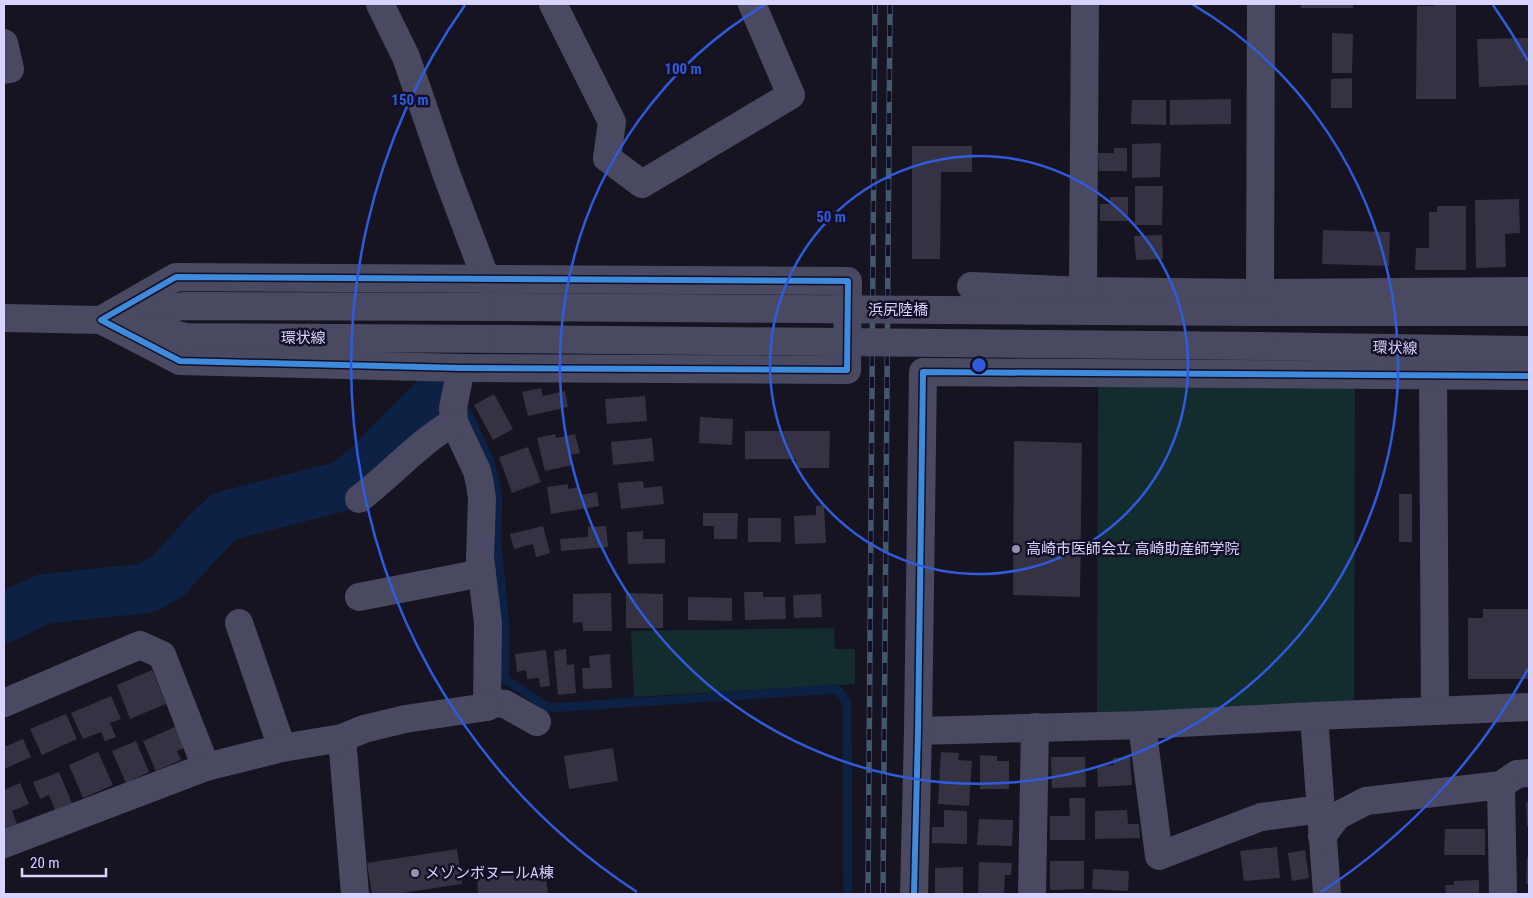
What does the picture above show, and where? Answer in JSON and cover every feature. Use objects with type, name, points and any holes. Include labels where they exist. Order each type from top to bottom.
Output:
[{"type":"street","points":[[380,4],[406,57],[446,173],[486,279]]},
{"type":"street","points":[[554,4],[612,122],[607,158],[642,184],[791,96],[752,4]]},
{"type":"street","points":[[1084,291],[1085,4]]},
{"type":"street","points":[[1261,4],[1261,303]]},
{"type":"street","points":[[4,43],[10,69],[4,70]]},
{"type":"street","points":[[176,276],[848,282],[847,370],[461,368],[180,361],[101,320],[176,276]]},
{"type":"street","points":[[676,280],[676,369]]},
{"type":"street","points":[[971,286],[1084,291],[1261,303],[1529,312]]},
{"type":"street","points":[[1261,303],[1529,291]]},
{"type":"street","name":"浜尻陸橋","points":[[505,307],[1261,303]]},
{"type":"street","name":"環状線","points":[[101,320],[184,306],[505,307]]},
{"type":"street","name":"環状線","points":[[4,318],[101,320],[186,337],[1529,350]]},
{"type":"street","points":[[461,368],[453,408],[454,422],[477,470],[482,499],[480,558],[488,623],[488,708]]},
{"type":"street","points":[[914,894],[923,372],[1529,376]]},
{"type":"street","points":[[1433,374],[1435,711]]},
{"type":"street","points":[[359,500],[436,432],[454,422]]},
{"type":"street","points":[[358,597],[482,573]]},
{"type":"street","points":[[239,623],[282,748]]},
{"type":"street","points":[[4,703],[140,645],[162,655],[206,767]]},
{"type":"street","points":[[4,844],[206,767],[282,748],[342,738],[364,729],[405,719],[488,708],[495,703],[505,704],[537,722]]},
{"type":"street","points":[[918,731],[1142,725],[1529,708]]},
{"type":"street","points":[[1314,716],[1326,894]]},
{"type":"street","points":[[1142,725],[1159,856],[1262,817],[1321,809]]},
{"type":"street","points":[[1032,894],[1035,728]]},
{"type":"street","points":[[342,738],[355,894]]},
{"type":"street","points":[[1322,836],[1337,816],[1366,801],[1501,784],[1517,774],[1529,772]]},
{"type":"street","points":[[1501,784],[1503,894]]},
{"type":"green space","points":[[1098,381],[1355,386],[1354,702],[1097,713]]},
{"type":"green space","points":[[834,628],[835,649],[855,649],[855,684],[634,697],[631,631]]},
{"type":"building","points":[[1301,4],[1353,4],[1353,8],[1301,8]]},
{"type":"building","points":[[1434,4],[1456,4],[1456,99],[1416,99],[1417,6],[1434,6]]},
{"type":"building","points":[[1332,33],[1353,34],[1352,73],[1332,73]]},
{"type":"building","points":[[1529,38],[1529,85],[1479,87],[1477,39]]},
{"type":"building","points":[[1352,78],[1352,108],[1331,108],[1331,79]]},
{"type":"building","points":[[1231,99],[1231,124],[1170,125],[1170,100]]},
{"type":"building","points":[[1132,100],[1166,100],[1166,125],[1131,124]]},
{"type":"building","points":[[1161,143],[1160,177],[1132,178],[1132,144]]},
{"type":"building","points":[[912,146],[972,146],[972,172],[941,172],[940,259],[912,259]]},
{"type":"building","points":[[1114,148],[1127,148],[1127,171],[1099,171],[1098,153],[1114,153]]},
{"type":"building","points":[[1135,186],[1163,186],[1162,225],[1135,225]]},
{"type":"building","points":[[1110,197],[1128,197],[1128,221],[1100,221],[1100,204],[1110,204]]},
{"type":"building","points":[[1519,199],[1520,233],[1505,234],[1506,267],[1476,268],[1475,200]]},
{"type":"building","points":[[1437,206],[1466,206],[1466,270],[1415,270],[1416,248],[1429,248],[1429,212],[1437,212]]},
{"type":"building","points":[[1323,230],[1390,232],[1389,266],[1322,264]]},
{"type":"building","points":[[1162,235],[1163,259],[1136,260],[1134,236]]},
{"type":"building","points":[[541,388],[543,396],[565,391],[568,407],[528,416],[522,392]]},
{"type":"building","points":[[494,394],[513,429],[493,440],[474,405]]},
{"type":"building","points":[[645,396],[647,421],[607,424],[605,399]]},
{"type":"building","points":[[700,417],[733,419],[732,445],[699,443]]},
{"type":"building","points":[[745,431],[830,431],[829,468],[796,468],[796,459],[745,459]]},
{"type":"building","points":[[555,434],[556,438],[575,434],[580,453],[570,455],[573,465],[545,471],[537,438]]},
{"type":"building","points":[[652,438],[654,461],[613,465],[611,442]]},
{"type":"building","points":[[1014,441],[1082,443],[1080,597],[1013,595]]},
{"type":"building","points":[[528,447],[541,482],[512,493],[499,457]]},
{"type":"building","points":[[643,481],[644,488],[662,486],[664,504],[621,509],[618,483]]},
{"type":"building","points":[[568,484],[568,489],[579,487],[580,495],[597,492],[599,506],[551,514],[547,487]]},
{"type":"building","points":[[1399,494],[1412,494],[1412,542],[1399,542]]},
{"type":"building","points":[[824,505],[826,543],[795,544],[794,516],[816,515],[816,506]]},
{"type":"building","points":[[703,513],[738,513],[737,539],[714,539],[714,526],[703,526]]},
{"type":"building","points":[[748,518],[781,518],[781,542],[748,542]]},
{"type":"building","points":[[543,526],[550,553],[536,557],[533,544],[514,549],[510,534]]},
{"type":"building","points":[[606,526],[608,547],[561,551],[560,539],[588,537],[588,527]]},
{"type":"building","points":[[643,531],[643,539],[665,539],[665,563],[628,564],[627,532]]},
{"type":"building","points":[[744,592],[763,592],[763,597],[785,597],[786,619],[745,620]]},
{"type":"building","points":[[611,593],[612,631],[583,631],[582,622],[573,623],[573,594]]},
{"type":"building","points":[[626,593],[663,594],[663,628],[626,628]]},
{"type":"building","points":[[821,594],[822,617],[794,618],[793,595]]},
{"type":"building","points":[[688,597],[732,598],[732,621],[688,620]]},
{"type":"building","points":[[1483,609],[1529,609],[1529,679],[1468,679],[1468,618],[1483,618]]},
{"type":"building","points":[[566,649],[567,665],[574,664],[576,693],[558,695],[554,651]]},
{"type":"building","points":[[546,650],[550,686],[540,687],[539,678],[527,679],[526,670],[517,672],[515,654]]},
{"type":"building","points":[[610,654],[612,688],[583,689],[582,668],[590,668],[589,656]]},
{"type":"building","points":[[152,670],[166,704],[130,719],[117,685]]},
{"type":"building","points":[[111,696],[121,719],[110,723],[116,737],[105,741],[101,732],[83,739],[71,713]]},
{"type":"building","points":[[66,714],[77,739],[42,755],[30,729]]},
{"type":"building","points":[[177,726],[186,747],[177,751],[181,760],[156,771],[143,741]]},
{"type":"building","points":[[23,739],[31,757],[4,769],[4,747]]},
{"type":"building","points":[[136,741],[149,772],[126,783],[112,751]]},
{"type":"building","points":[[613,748],[618,781],[569,789],[564,756]]},
{"type":"building","points":[[98,752],[113,785],[83,798],[69,765]]},
{"type":"building","points":[[941,752],[959,753],[958,760],[972,761],[969,806],[938,804]]},
{"type":"building","points":[[980,755],[997,756],[997,761],[1009,761],[1009,789],[980,789]]},
{"type":"building","points":[[1051,757],[1085,757],[1086,787],[1052,788]]},
{"type":"building","points":[[1130,757],[1132,785],[1098,787],[1097,766],[1114,765],[1113,758]]},
{"type":"building","points":[[59,772],[72,803],[55,810],[49,795],[40,799],[33,782]]},
{"type":"building","points":[[20,783],[29,804],[12,811],[17,824],[4,829],[4,790]]},
{"type":"building","points":[[1069,798],[1085,798],[1085,840],[1050,840],[1050,816],[1070,816]]},
{"type":"building","points":[[1526,802],[1529,802],[1529,825],[1527,826]]},
{"type":"building","points":[[944,810],[967,811],[967,844],[932,843],[932,827],[944,827]]},
{"type":"building","points":[[1127,810],[1128,824],[1139,824],[1140,838],[1095,839],[1095,811]]},
{"type":"building","points":[[979,819],[1013,820],[1012,846],[977,845]]},
{"type":"building","points":[[1445,829],[1485,829],[1485,855],[1444,855]]},
{"type":"building","points":[[1277,847],[1280,878],[1244,881],[1240,851]]},
{"type":"building","name":"メゾンボヌールA棟","points":[[457,849],[462,884],[395,894],[372,894],[367,863]]},
{"type":"building","points":[[1305,850],[1309,878],[1292,881],[1288,853]]},
{"type":"building","points":[[1527,857],[1529,858],[1529,884],[1526,884]]},
{"type":"building","points":[[1050,861],[1084,861],[1084,889],[1050,890]]},
{"type":"building","points":[[979,862],[1012,863],[1011,875],[1005,875],[1004,894],[978,894]]},
{"type":"building","points":[[963,867],[963,894],[935,894],[935,868]]},
{"type":"building","points":[[545,869],[548,894],[478,894],[477,877]]},
{"type":"building","points":[[1093,869],[1129,871],[1128,891],[1092,889]]},
{"type":"building","points":[[1479,880],[1479,894],[1446,894],[1445,885],[1454,885],[1454,881]]},
{"type":"waterway","points":[[436,398],[466,410],[489,459],[498,496],[497,544],[504,617],[505,679],[549,708],[836,689],[843,696],[847,705],[848,894]]},
{"type":"waterway","points":[[4,618],[44,599],[147,588],[168,576],[225,516],[343,486],[367,467],[436,398]]},
{"type":"railway","points":[[868,894],[875,4]]},
{"type":"railway","points":[[883,894],[890,4]]},
{"type":"cycle path","points":[[176,277],[848,281],[847,370],[461,368],[180,361],[101,320],[176,277]]},
{"type":"cycle path","points":[[914,894],[923,372],[1529,376]]},
{"type":"place","name":"高崎市医師会立 高崎助産師学院","points":[[1016,549]]},
{"type":"place","name":"メゾンボヌールA棟","points":[[415,873]]}]
